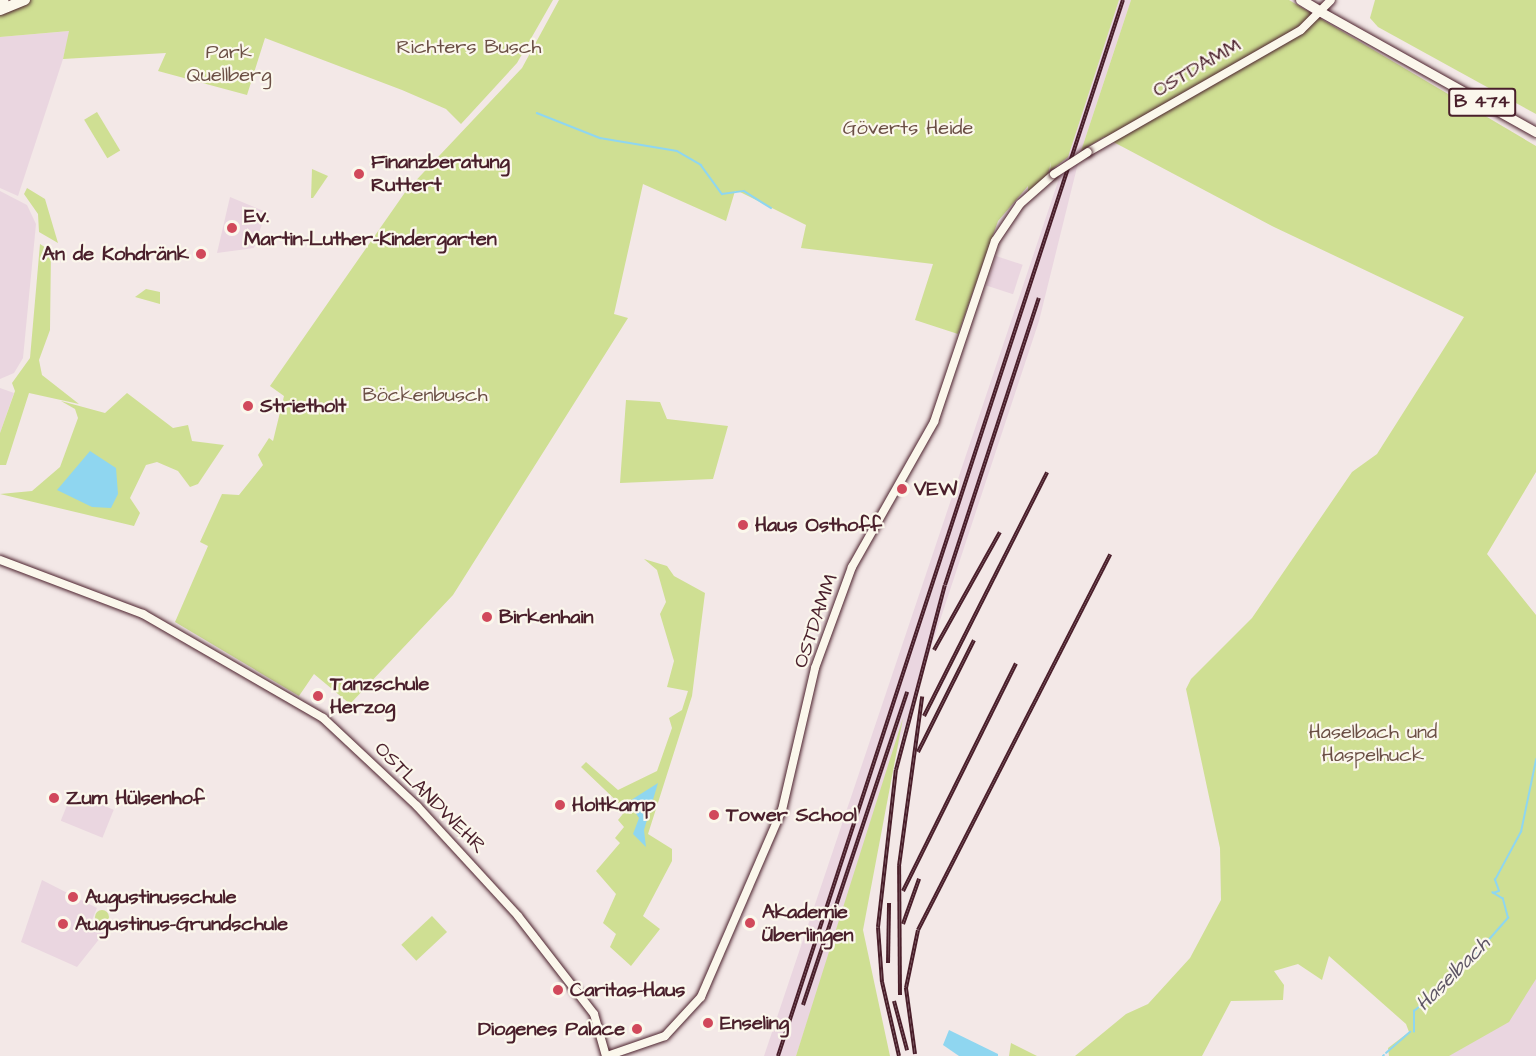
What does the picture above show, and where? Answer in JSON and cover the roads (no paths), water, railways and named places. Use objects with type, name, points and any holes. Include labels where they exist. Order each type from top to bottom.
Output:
[{"type":"highway","points":[[0,10],[25,0]]},
{"type":"highway","name":"B 474","points":[[1302,0],[1321,12]]},
{"type":"main road","name":"B 474","points":[[1321,12],[1536,132]]},
{"type":"street","name":"OSTDAMM","points":[[606,1056],[665,1036],[701,997],[782,810],[815,668],[852,567],[934,422],[995,241],[1020,204],[1054,174],[1088,152],[1301,30],[1331,0]]},
{"type":"street","name":"OSTLANDWEHR","points":[[0,560],[143,614],[323,718],[417,806],[518,916],[594,1014],[606,1056]]},
{"type":"water","points":[[90,451],[116,468],[118,494],[111,508],[92,507],[57,490]]},
{"type":"water","points":[[658,783],[644,830],[646,847],[633,834],[639,818],[628,802]]},
{"type":"water","points":[[949,1030],[998,1056],[959,1056],[943,1045]]},
{"type":"waterway","points":[[537,113],[600,138],[677,151],[701,165],[722,194],[744,191],[771,208]]},
{"type":"waterway","name":"Haselbach","points":[[1414,1032],[1414,1011],[1456,977],[1508,918],[1503,899],[1493,893],[1499,891],[1495,880],[1521,832],[1536,760]]},
{"type":"waterway","name":"Haselbach","points":[[1386,1053],[1410,1032]]},
{"type":"railway","points":[[778,1056],[1123,0]]},
{"type":"railway","points":[[899,1056],[882,982],[878,927],[896,770],[945,585],[1039,298]]},
{"type":"railway","points":[[924,716],[1047,472]]},
{"type":"railway","points":[[934,650],[1000,532]]},
{"type":"railway","points":[[915,1054],[906,988],[918,930],[1110,554]]},
{"type":"railway","points":[[918,752],[974,640]]},
{"type":"railway","points":[[903,891],[1016,663]]},
{"type":"railway","points":[[803,1005],[907,692]]},
{"type":"railway","points":[[900,995],[899,866],[922,697]]},
{"type":"railway","points":[[903,924],[919,879]]},
{"type":"railway","points":[[888,963],[889,903]]},
{"type":"railway","points":[[894,1001],[907,1050]]},
{"type":"place","name":"Finanzberatung Ruttert","points":[[359,174]]},
{"type":"place","name":"Ev. Martin-Luther-Kindergarten","points":[[232,228]]},
{"type":"place","name":"An de Kohdränk","points":[[201,254]]},
{"type":"place","name":"Strietholt","points":[[248,406]]},
{"type":"place","name":"VEW","points":[[902,489]]},
{"type":"place","name":"Haus Osthoff","points":[[743,525]]},
{"type":"place","name":"Birkenhain","points":[[487,617]]},
{"type":"place","name":"Tanzschule Herzog","points":[[318,696]]},
{"type":"place","name":"Zum Hülsenhof","points":[[54,798]]},
{"type":"place","name":"Holtkamp","points":[[560,805]]},
{"type":"place","name":"Tower School","points":[[714,815]]},
{"type":"place","name":"Augustinusschule","points":[[73,897]]},
{"type":"place","name":"Akademie Überlingen","points":[[750,923]]},
{"type":"place","name":"Augustinus-Grundschule","points":[[63,924]]},
{"type":"place","name":"Caritas-Haus","points":[[558,990]]},
{"type":"place","name":"Enseling","points":[[708,1023]]},
{"type":"place","name":"Diogenes Palace","points":[[637,1029]]},
{"type":"park label","name":"Richters Busch","points":[[469,47]]},
{"type":"park label","name":"Park Quellberg","points":[[229,64]]},
{"type":"park label","name":"Göverts Heide","points":[[908,128]]},
{"type":"park label","name":"Böckenbusch","points":[[425,395]]},
{"type":"park label","name":"Haselbach und Haspelhuck","points":[[1373,744]]}]
